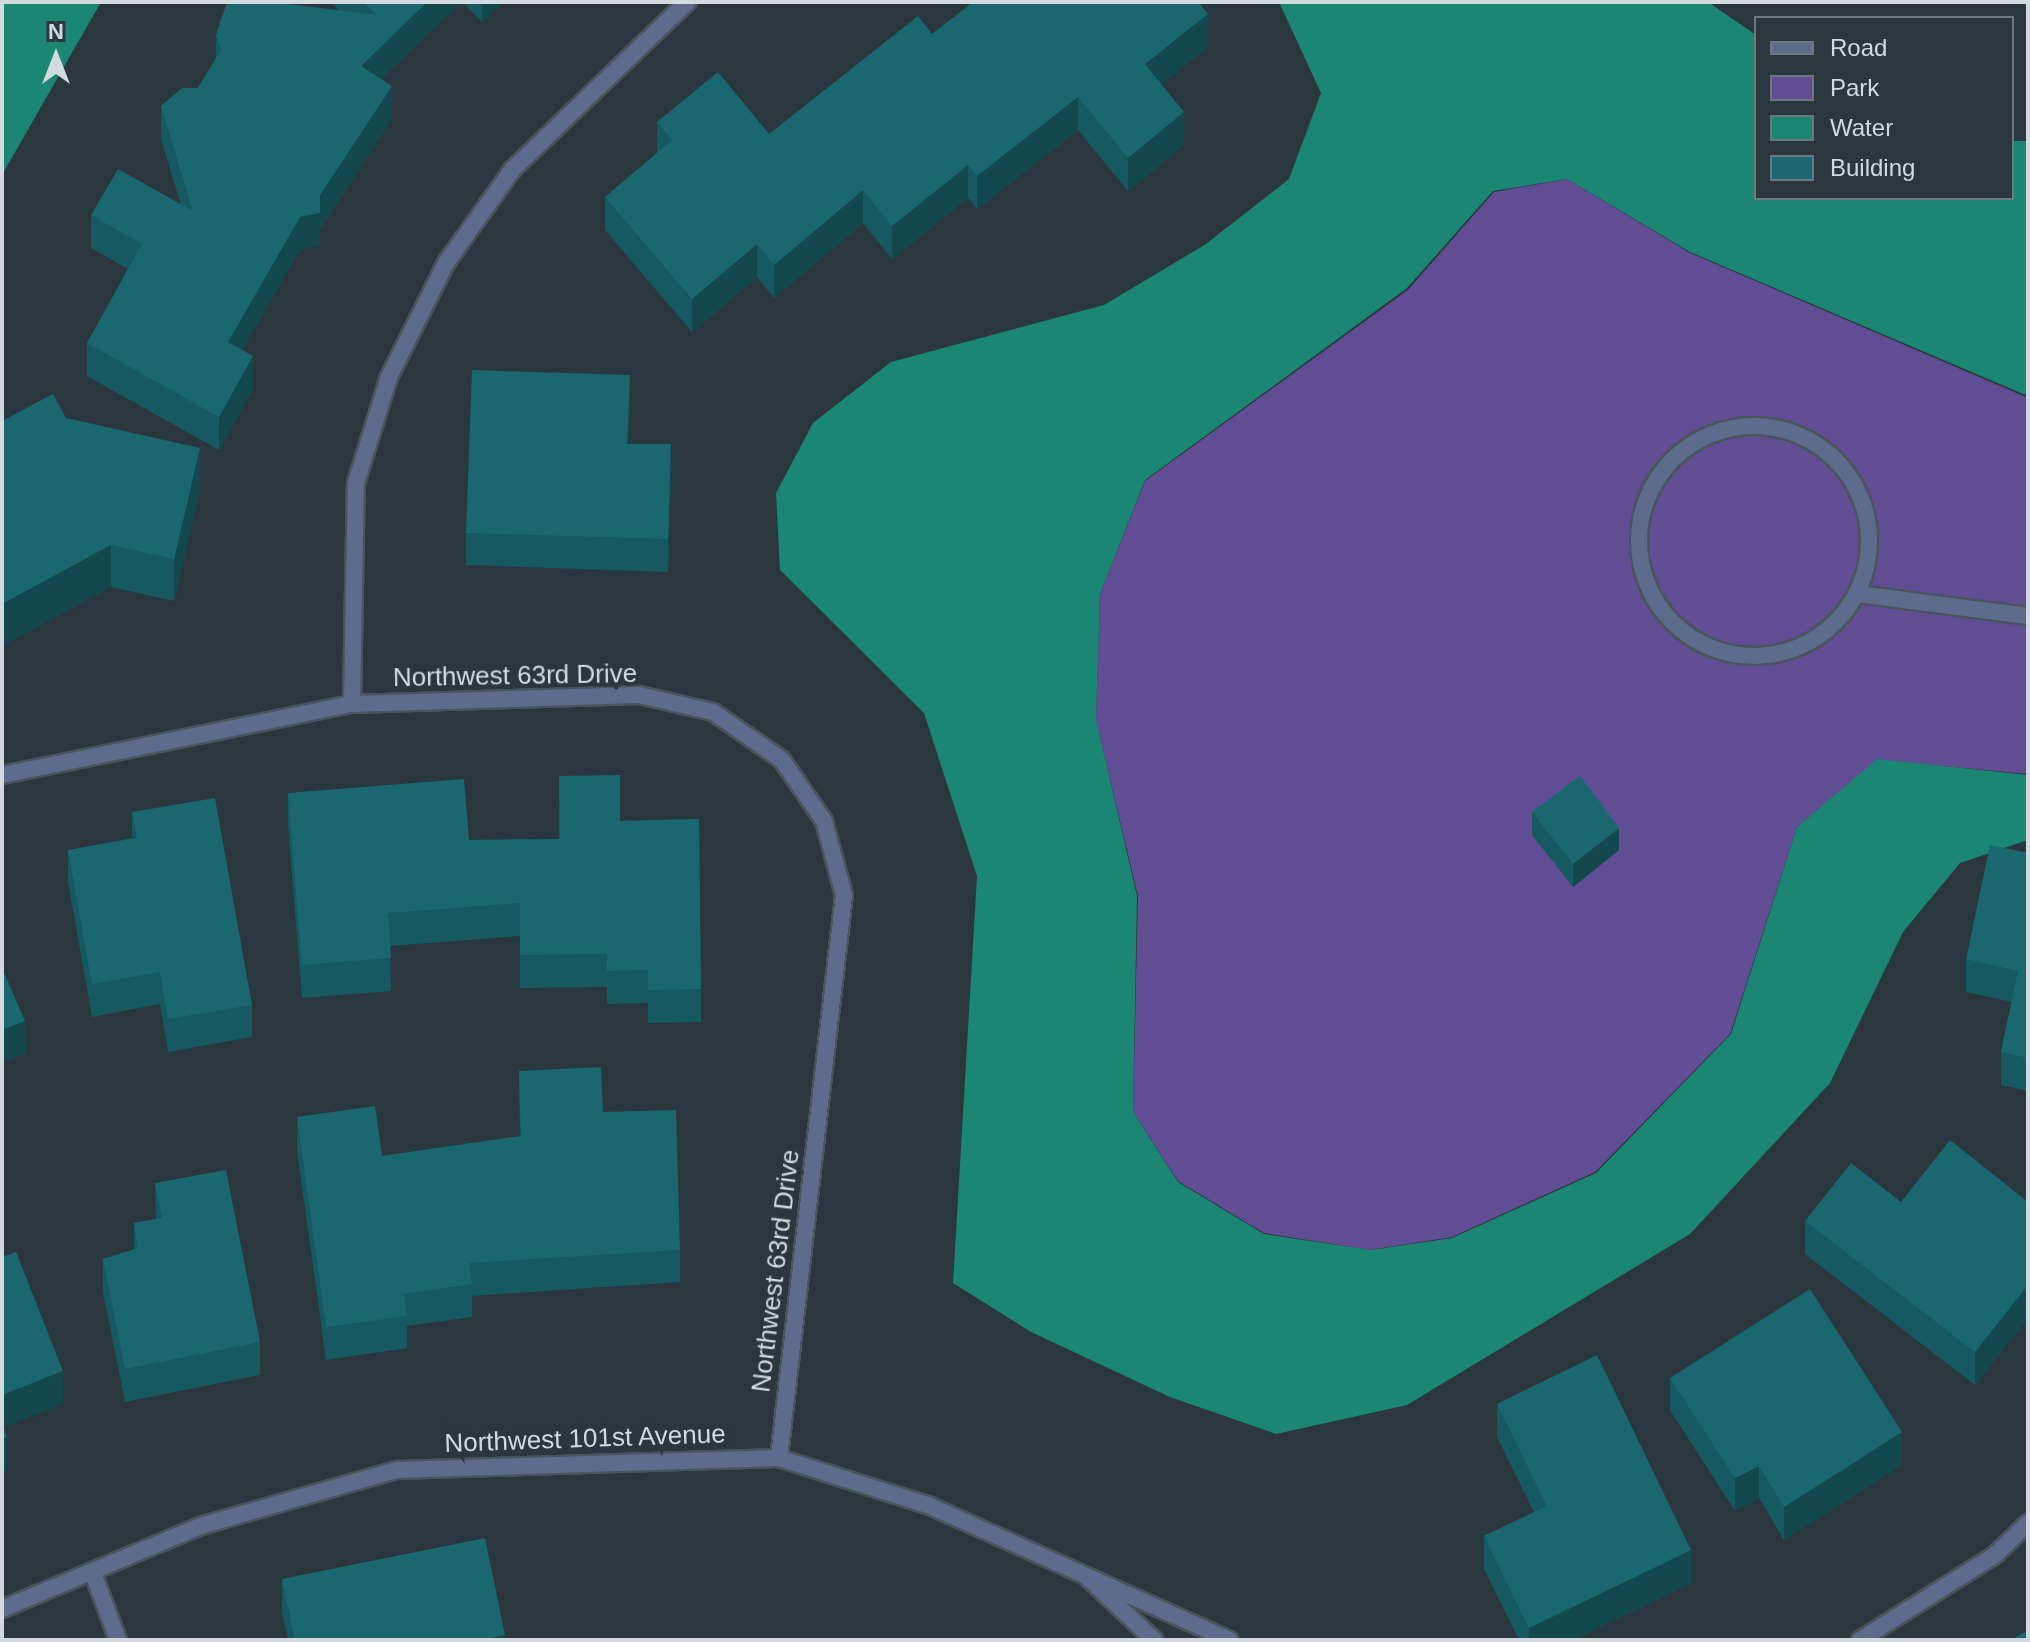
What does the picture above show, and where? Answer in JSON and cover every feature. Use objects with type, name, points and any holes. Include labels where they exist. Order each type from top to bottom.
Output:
[{"type":"street","points":[[352,704],[356,483],[389,377],[446,263],[512,170],[687,2]]},
{"type":"street","points":[[1745,429],[1805,436],[1831,452],[1862,496],[1869,555],[1858,594],[1837,621],[1787,648],[1738,654],[1704,646],[1652,604],[1642,581],[1639,522],[1647,493],[1684,450],[1707,438],[1745,429]]},
{"type":"street","points":[[1858,594],[2028,616]]},
{"type":"street","name":"Northwest 63rd Drive","points":[[2,775],[352,704],[639,695],[713,712],[782,760],[824,821],[844,895],[779,1458]]},
{"type":"street","name":"Northwest 101st Avenue","points":[[2,1609],[94,1576],[200,1526],[397,1470],[779,1458],[930,1506],[1077,1567],[1229,1640]]},
{"type":"street","points":[[1860,1640],[1995,1555],[2028,1523]]},
{"type":"street","name":"Northwest 101st Avenue","points":[[1077,1567],[1154,1640]]},
{"type":"street","points":[[94,1576],[118,1640]]},
{"type":"green space","points":[[1567,179],[1690,253],[2028,398],[2028,774],[1877,760],[1797,827],[1730,1034],[1595,1172],[1452,1237],[1370,1250],[1264,1233],[1178,1181],[1133,1112],[1138,896],[1096,721],[1100,594],[1145,481],[1408,290],[1494,192]]},
{"type":"water","points":[[2,2],[101,2],[2,175]]},
{"type":"water","points":[[1279,2],[1708,2],[1754,34],[1754,200],[2014,200],[2014,141],[2028,141],[2028,396],[1690,252],[1567,179],[1493,191],[1407,288],[1145,480],[1100,594],[1096,720],[1137,896],[1133,1112],[1178,1182],[1264,1234],[1371,1250],[1452,1238],[1596,1173],[1731,1034],[1797,827],[1877,759],[2028,775],[2028,840],[1960,863],[1903,932],[1830,1083],[1690,1234],[1407,1405],[1276,1434],[1170,1397],[1031,1332],[953,1283],[977,876],[924,713],[780,570],[776,493],[813,423],[891,362],[1104,305],[1206,244],[1289,179],[1321,93]]},
{"type":"building","points":[[232,2],[272,2],[377,15],[363,2],[427,2],[361,66],[392,86],[320,195],[320,213],[300,217],[228,342],[253,356],[219,417],[87,343],[142,244],[91,215],[118,169],[193,211],[161,106],[182,88],[198,88],[221,50],[216,35],[226,5]]},
{"type":"building","points":[[973,2],[1198,2],[1208,14],[1145,64],[1184,112],[1128,158],[1078,97],[977,176],[968,165],[892,226],[863,190],[774,265],[757,244],[692,299],[605,197],[672,140],[657,122],[718,72],[769,134],[918,16],[932,34]]},
{"type":"building","points":[[472,370],[630,375],[627,444],[671,444],[668,539],[466,533]]},
{"type":"building","points":[[53,394],[66,418],[200,448],[174,559],[111,545],[2,604],[2,421]]},
{"type":"building","points":[[620,775],[620,821],[699,819],[701,989],[648,990],[648,970],[607,971],[607,954],[520,955],[520,903],[388,913],[391,958],[302,965],[288,793],[464,779],[469,840],[560,839],[559,776]]},
{"type":"building","points":[[1580,776],[1619,828],[1573,864],[1532,812]]},
{"type":"building","points":[[215,798],[252,1005],[168,1019],[160,972],[92,984],[68,850],[137,838],[132,812]]},
{"type":"building","points":[[1990,845],[2028,853],[2028,1058],[2001,1052],[2018,971],[1966,959]]},
{"type":"building","points":[[2,968],[25,1021],[2,1030]]},
{"type":"building","points":[[601,1067],[603,1112],[676,1110],[680,1250],[469,1263],[472,1284],[404,1294],[407,1316],[326,1327],[297,1117],[375,1106],[382,1156],[521,1136],[519,1071]]},
{"type":"building","points":[[1950,1140],[2028,1202],[2028,1285],[1975,1352],[1805,1221],[1851,1163],[1901,1202]]},
{"type":"building","points":[[226,1170],[260,1342],[125,1369],[103,1259],[138,1248],[134,1223],[162,1218],[155,1183]]},
{"type":"building","points":[[16,1252],[63,1371],[2,1395],[2,1257]]},
{"type":"building","points":[[1810,1289],[1902,1432],[1784,1507],[1759,1466],[1735,1478],[1670,1378]]},
{"type":"building","points":[[1597,1355],[1691,1550],[1529,1628],[1484,1536],[1547,1506],[1497,1404]]},
{"type":"building","points":[[485,1538],[505,1635],[481,1640],[295,1640],[282,1579]]},
{"type":"building","points":[[2028,1630],[2028,1640],[2011,1640]]}]
